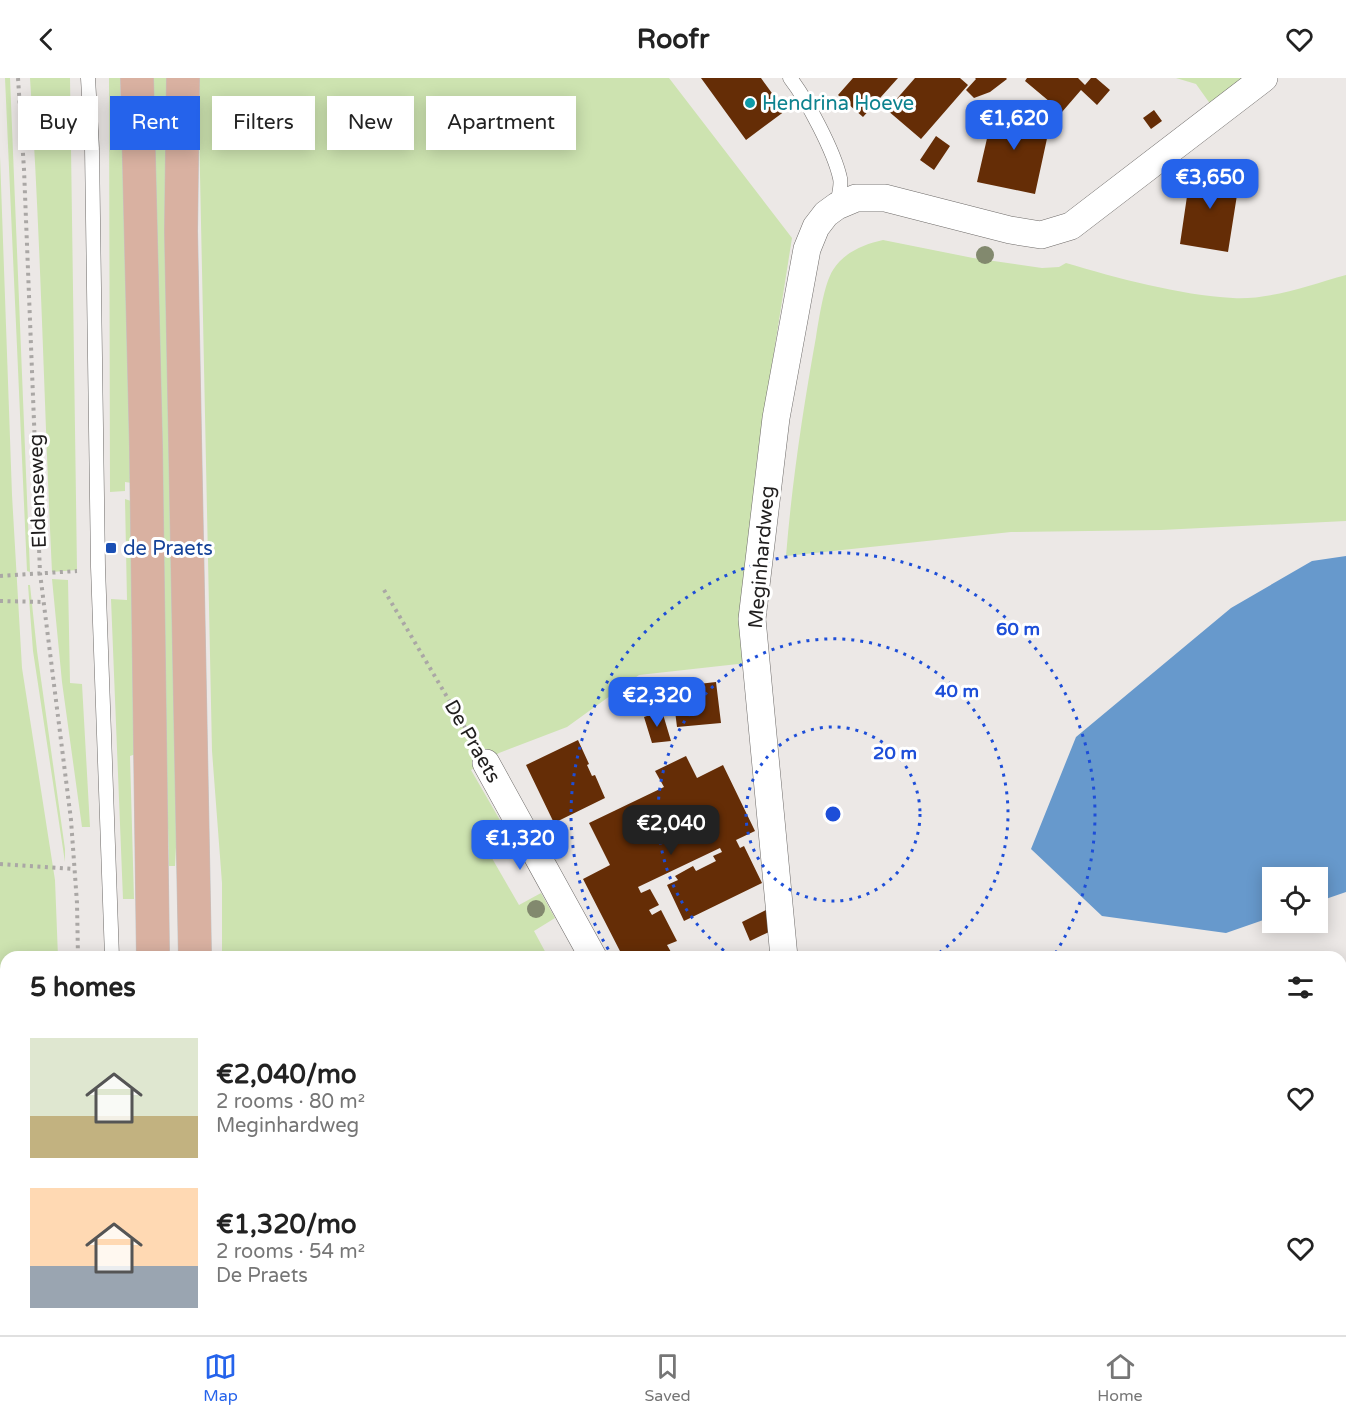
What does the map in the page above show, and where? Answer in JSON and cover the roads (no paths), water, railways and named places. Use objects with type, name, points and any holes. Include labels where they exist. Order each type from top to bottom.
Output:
[{"type":"main road","points":[[137,78],[146,447],[153,951]]},
{"type":"main road","points":[[183,78],[182,231],[195,951]]},
{"type":"street","name":"Meginhardweg","points":[[783,951],[752,619],[776,418],[807,249],[816,227],[826,214],[837,206],[856,198],[885,198],[1010,230],[1041,235],[1071,226],[1264,78]]},
{"type":"street","name":"De Praets","points":[[486,763],[590,951]]},
{"type":"lane","points":[[88,78],[92,148],[98,567],[112,951]]},
{"type":"lane","points":[[790,78],[827,143],[835,163],[841,180],[837,206]]},
{"type":"water","points":[[1346,556],[1346,892],[1328,898],[1328,867],[1262,867],[1262,920],[1226,933],[1102,916],[1031,849],[1076,737],[1231,608],[1312,561]]},
{"type":"place","name":"Hendrina Hoeve","points":[[750,103]]},
{"type":"place","name":"de Praets","points":[[111,548]]}]
